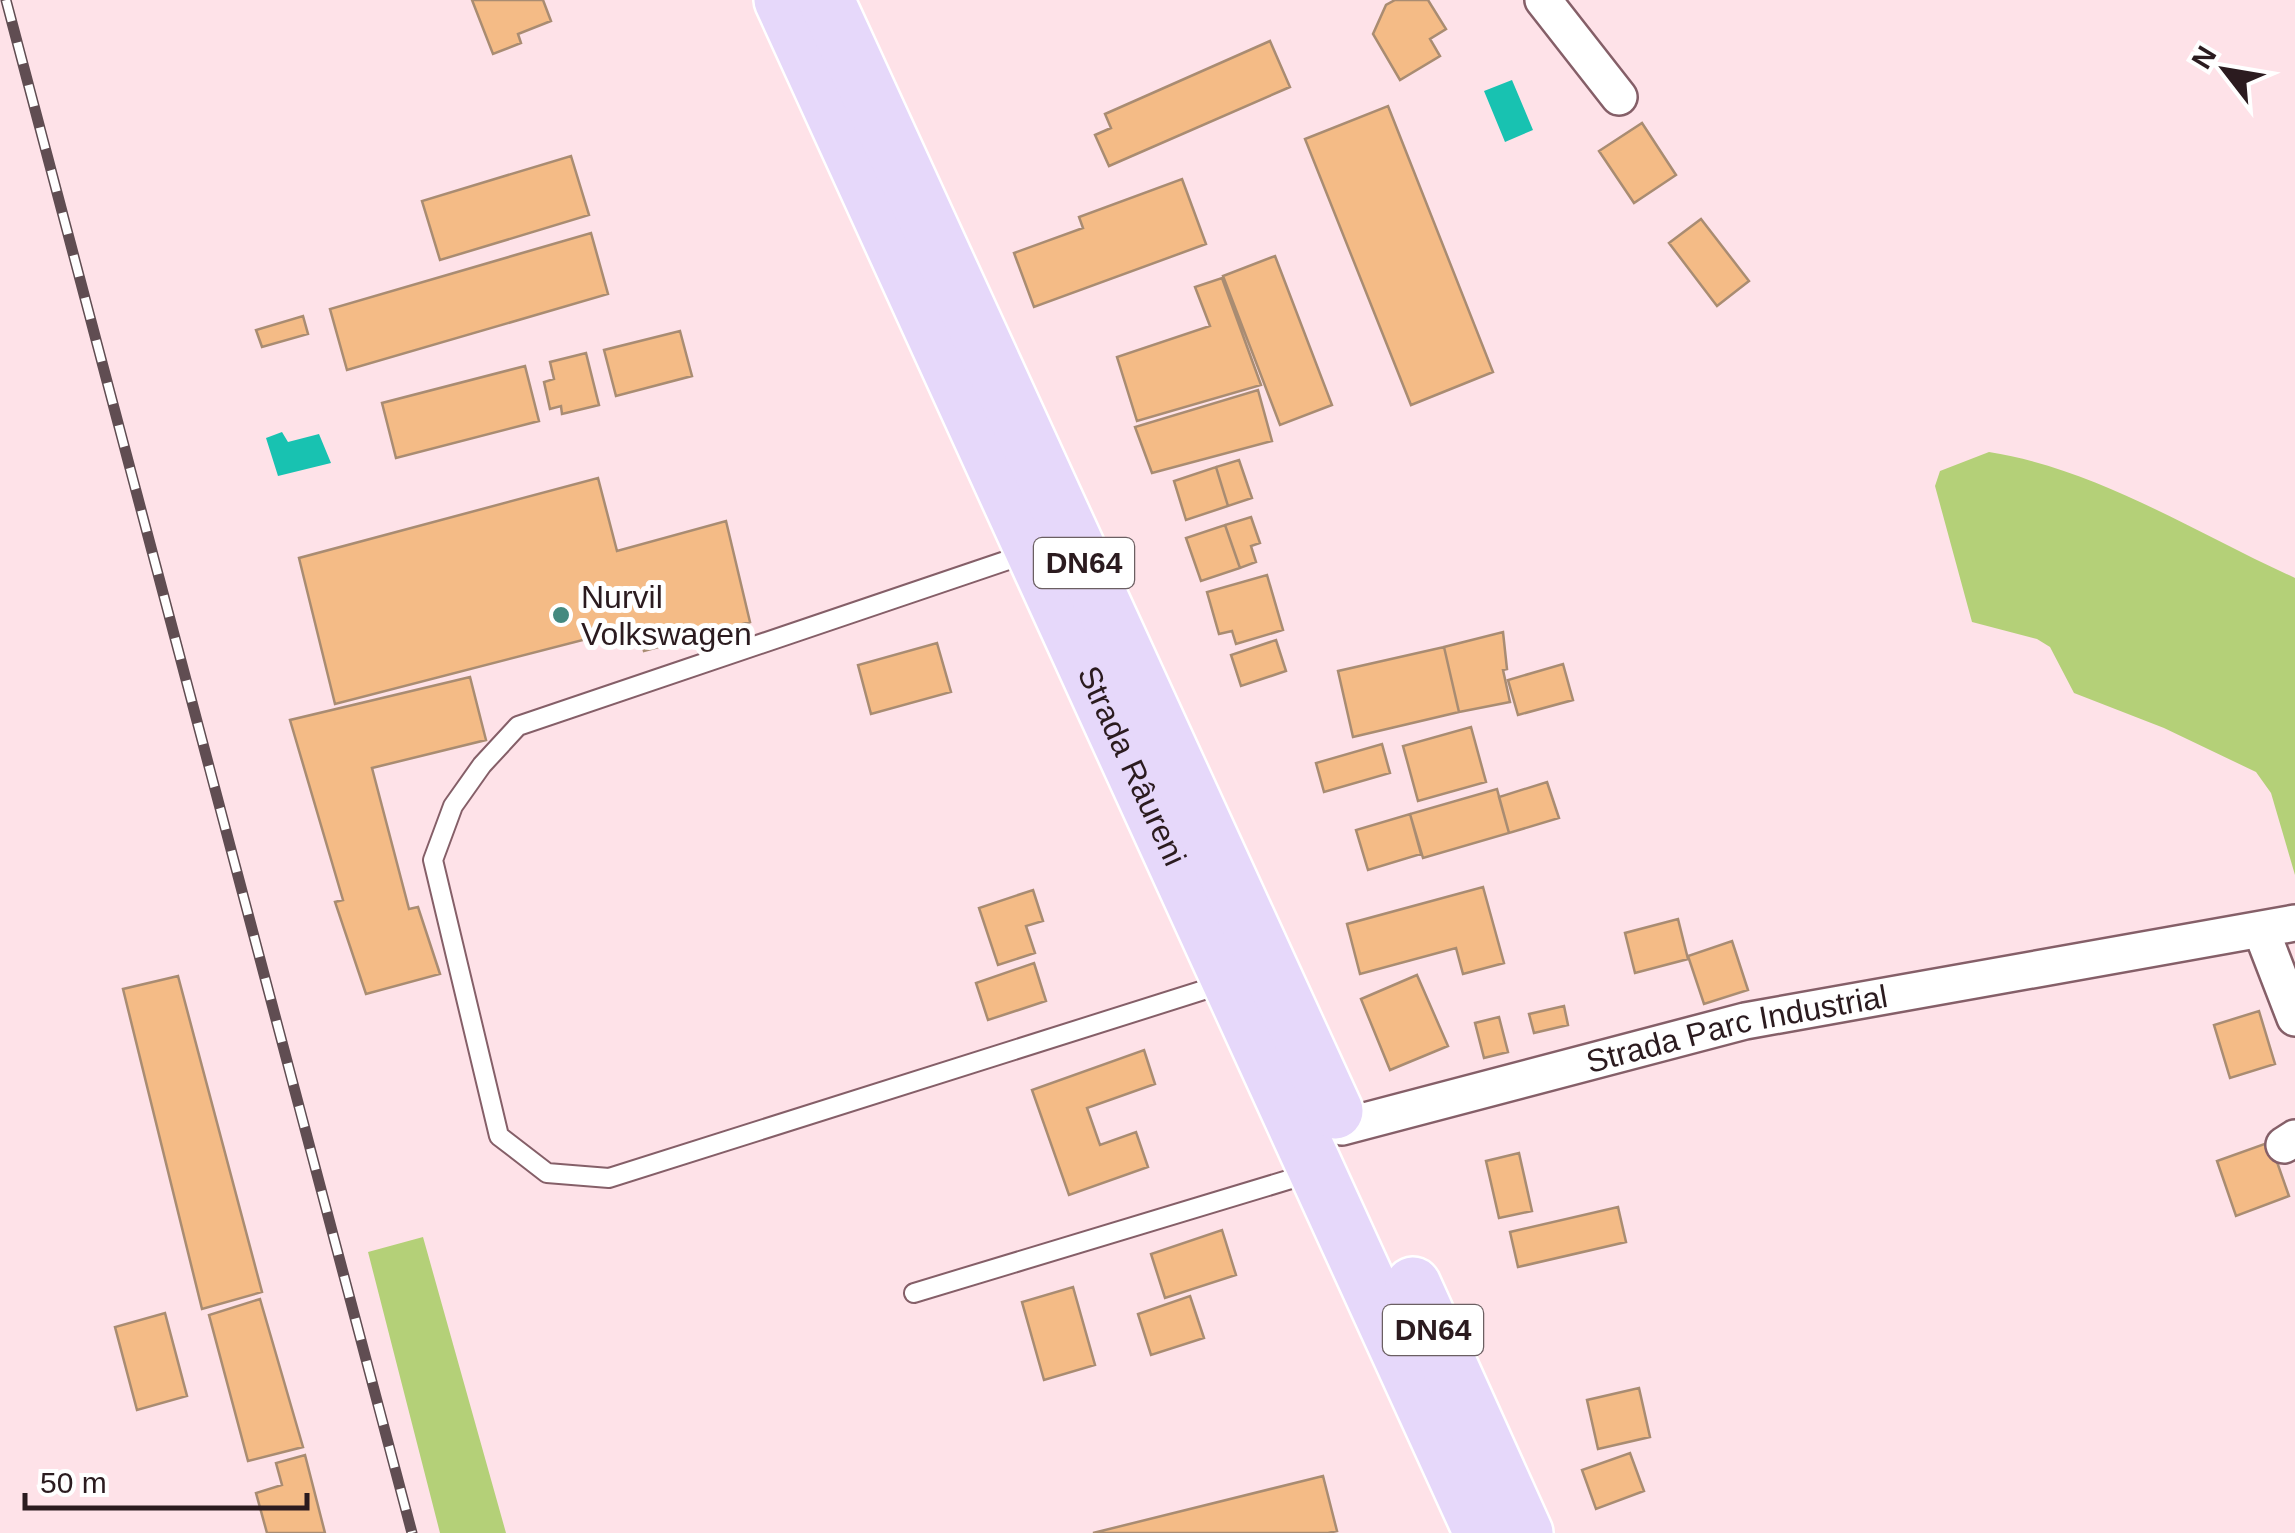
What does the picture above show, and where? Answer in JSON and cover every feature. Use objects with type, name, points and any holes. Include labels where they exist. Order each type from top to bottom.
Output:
[{"type":"main road","name":"Strada Râureni","points":[[782,0],[1031,552],[1239,997],[1331,1149],[1374,1289],[1482,1533]]},
{"type":"main road","name":"Strada Râureni","points":[[826,0],[1331,1149],[1524,1533]]},
{"type":"street","points":[[1543,0],[1618,96]]},
{"type":"street","name":"Strada Parc Industrial","points":[[1331,1149],[1746,1020],[2278,926]]},
{"type":"street","points":[[2278,926],[2295,1018]]},
{"type":"lane","points":[[1031,552],[518,726],[482,765],[453,806],[432,860],[499,1136],[547,1173],[608,1178],[1239,997]]},
{"type":"lane","points":[[914,1293],[1331,1149]]},
{"type":"shaded area","points":[[1512,80],[1533,130],[1505,142],[1484,91]]},
{"type":"shaded area","points":[[282,432],[288,442],[319,434],[331,463],[278,476],[266,438]]},
{"type":"shaded area","points":[[1989,452],[2029,460],[2107,487],[2295,578],[2295,875],[2271,793],[2256,772],[2164,728],[2074,693],[2050,647],[2037,639],[1972,622],[1935,486],[1940,471]]},
{"type":"shaded area","points":[[423,1237],[506,1533],[440,1533],[368,1252]]},
{"type":"building","points":[[472,0],[543,0],[551,21],[518,34],[521,43],[493,54]]},
{"type":"building","points":[[1395,0],[1428,0],[1446,29],[1430,39],[1440,56],[1400,80],[1373,34],[1386,5]]},
{"type":"building","points":[[1270,41],[1290,87],[1109,166],[1095,135],[1111,128],[1105,114]]},
{"type":"building","points":[[1388,106],[1493,372],[1411,405],[1305,139]]},
{"type":"building","points":[[1642,123],[1676,175],[1634,203],[1599,151]]},
{"type":"building","points":[[571,156],[589,215],[440,260],[422,201]]},
{"type":"building","points":[[1182,179],[1206,244],[1034,307],[1014,253],[1083,228],[1079,217]]},
{"type":"building","points":[[1701,219],[1749,281],[1717,306],[1669,243]]},
{"type":"building","points":[[591,233],[608,294],[347,370],[330,309]]},
{"type":"building","points":[[1275,256],[1332,405],[1280,425],[1223,276]]},
{"type":"building","points":[[1222,278],[1261,385],[1137,421],[1117,357],[1210,326],[1195,287]]},
{"type":"building","points":[[303,316],[308,334],[262,347],[256,330]]},
{"type":"building","points":[[680,331],[692,376],[616,396],[604,350]]},
{"type":"building","points":[[586,353],[599,405],[562,414],[561,406],[550,409],[544,382],[554,379],[550,362]]},
{"type":"building","points":[[525,366],[539,421],[396,458],[382,403]]},
{"type":"building","points":[[1258,390],[1272,441],[1152,473],[1135,427]]},
{"type":"building","points":[[1239,460],[1252,498],[1228,506],[1216,467]]},
{"type":"building","points":[[1216,467],[1228,506],[1186,520],[1174,481]]},
{"type":"building","points":[[598,478],[617,551],[726,521],[750,622],[644,651],[637,626],[335,704],[299,558]]},
{"type":"building","points":[[1251,517],[1260,543],[1251,546],[1256,562],[1240,568],[1225,525]]},
{"type":"building","points":[[1225,525],[1240,568],[1201,581],[1186,538]]},
{"type":"building","points":[[1267,575],[1283,630],[1236,644],[1232,631],[1219,634],[1207,592]]},
{"type":"building","points":[[1503,632],[1507,669],[1503,670],[1510,702],[1459,712],[1444,647]]},
{"type":"building","points":[[1276,640],[1286,671],[1241,686],[1231,655]]},
{"type":"building","points":[[937,643],[951,692],[871,714],[858,665]]},
{"type":"building","points":[[1444,647],[1459,712],[1353,737],[1338,671]]},
{"type":"building","points":[[1563,664],[1573,700],[1518,715],[1508,680]]},
{"type":"building","points":[[470,677],[486,740],[372,768],[409,909],[418,907],[440,974],[366,994],[335,902],[343,900],[290,720]]},
{"type":"building","points":[[1471,727],[1486,782],[1418,801],[1403,746]]},
{"type":"building","points":[[1382,744],[1390,773],[1324,792],[1316,763]]},
{"type":"building","points":[[1547,782],[1559,818],[1509,833],[1499,797]]},
{"type":"building","points":[[1497,789],[1509,833],[1423,858],[1410,814]]},
{"type":"building","points":[[1410,814],[1421,854],[1368,870],[1356,830]]},
{"type":"building","points":[[1483,887],[1504,963],[1463,974],[1456,948],[1360,974],[1347,924]]},
{"type":"building","points":[[1033,890],[1043,921],[1026,926],[1035,953],[998,965],[979,908]]},
{"type":"building","points":[[1678,919],[1688,959],[1635,973],[1625,933]]},
{"type":"building","points":[[1732,941],[1748,990],[1704,1004],[1688,956]]},
{"type":"building","points":[[1034,963],[1046,1001],[988,1020],[976,983]]},
{"type":"building","points":[[1417,975],[1448,1046],[1390,1070],[1361,999]]},
{"type":"building","points":[[178,976],[262,1292],[202,1309],[123,989]]},
{"type":"building","points":[[1564,1006],[1568,1025],[1534,1033],[1529,1014]]},
{"type":"building","points":[[2259,1011],[2275,1064],[2230,1078],[2214,1025]]},
{"type":"building","points":[[1499,1017],[1508,1052],[1484,1058],[1475,1023]]},
{"type":"building","points":[[1144,1050],[1155,1084],[1087,1108],[1100,1145],[1136,1132],[1148,1167],[1069,1195],[1032,1090]]},
{"type":"building","points":[[2270,1142],[2289,1196],[2236,1216],[2217,1161]]},
{"type":"building","points":[[1519,1153],[1532,1211],[1499,1218],[1486,1161]]},
{"type":"building","points":[[1618,1207],[1626,1242],[1518,1267],[1510,1232]]},
{"type":"building","points":[[1222,1230],[1236,1275],[1165,1298],[1151,1254]]},
{"type":"building","points":[[1073,1287],[1095,1365],[1044,1380],[1022,1302]]},
{"type":"building","points":[[1190,1296],[1204,1338],[1151,1355],[1138,1314]]},
{"type":"building","points":[[260,1299],[303,1447],[248,1461],[209,1315]]},
{"type":"building","points":[[165,1313],[187,1396],[137,1410],[115,1327]]},
{"type":"building","points":[[1639,1388],[1650,1437],[1598,1449],[1587,1400]]},
{"type":"building","points":[[1630,1453],[1644,1491],[1596,1509],[1582,1470]]},
{"type":"building","points":[[305,1455],[325,1533],[267,1533],[256,1493],[282,1485],[276,1463]]},
{"type":"building","points":[[1323,1476],[1337,1531],[1093,1533]]},
{"type":"railway","points":[[6,0],[412,1533]]},
{"type":"place","name":"Nurvil Volkswagen","points":[[561,615]]}]
